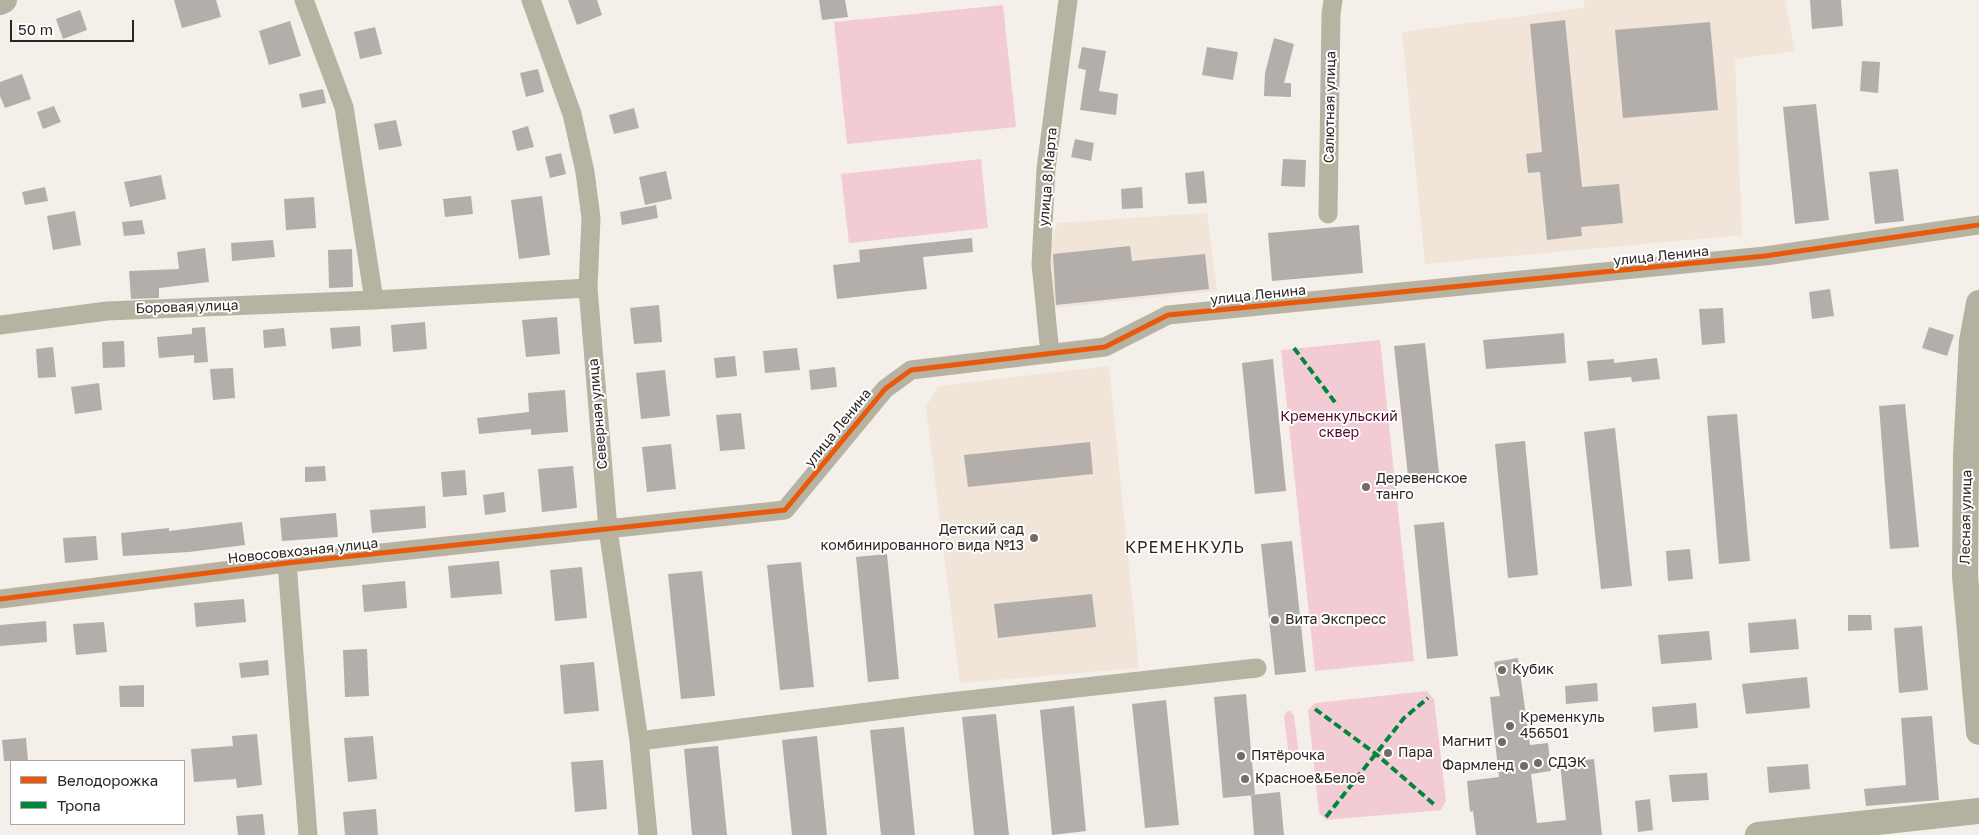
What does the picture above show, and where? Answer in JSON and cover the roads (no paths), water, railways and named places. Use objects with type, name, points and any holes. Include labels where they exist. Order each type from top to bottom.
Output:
[{"type":"street","points":[[0,2],[4,0]]},
{"type":"street","points":[[304,0],[344,107],[374,300]]},
{"type":"street","name":"Северная улица","points":[[531,0],[572,114],[585,172],[591,218],[588,288],[608,529],[639,741],[648,835]]},
{"type":"street","name":"улица 8 Марта","points":[[1050,354],[1042,264],[1046,169],[1068,0]]},
{"type":"street","name":"Салютная улица","points":[[1328,214],[1331,14],[1333,0]]},
{"type":"street","name":"улица Ленина","points":[[608,529],[785,510],[885,389],[911,370],[1105,348],[1168,315],[1766,256],[1979,225]]},
{"type":"street","name":"Боровая улица","points":[[0,326],[107,311],[374,300],[588,288]]},
{"type":"street","name":"Лесная улица","points":[[1979,303],[1972,341],[1966,454],[1965,576],[1979,732]]},
{"type":"street","name":"Новосовхозная улица","points":[[0,599],[287,563],[608,529]]},
{"type":"street","name":"Новосовхозная улица","points":[[287,563],[308,835]]},
{"type":"street","points":[[639,741],[923,705],[1257,668]]},
{"type":"street","points":[[1758,835],[1979,811]]},
{"type":"place","name":"Деревенское танго","points":[[1366,487]]},
{"type":"place","name":"Детский сад комбинированного вида №13","points":[[1034,538]]},
{"type":"place","name":"Вита Экспресс","points":[[1275,620]]},
{"type":"place","name":"Кубик","points":[[1502,670]]},
{"type":"place","name":"Кременкуль 456501","points":[[1510,726]]},
{"type":"place","name":"Магнит","points":[[1502,742]]},
{"type":"place","name":"Пара","points":[[1388,753]]},
{"type":"place","name":"Пятёрочка","points":[[1241,756]]},
{"type":"place","name":"СДЭК","points":[[1538,763]]},
{"type":"place","name":"Фармленд","points":[[1524,766]]},
{"type":"place","name":"Красное&Белое","points":[[1245,779]]},
{"type":"district","name":"КРЕМЕНКУЛЬ","points":[[1185,548]]},
{"type":"park label","name":"Кременкульский сквер","points":[[1339,426]]}]
